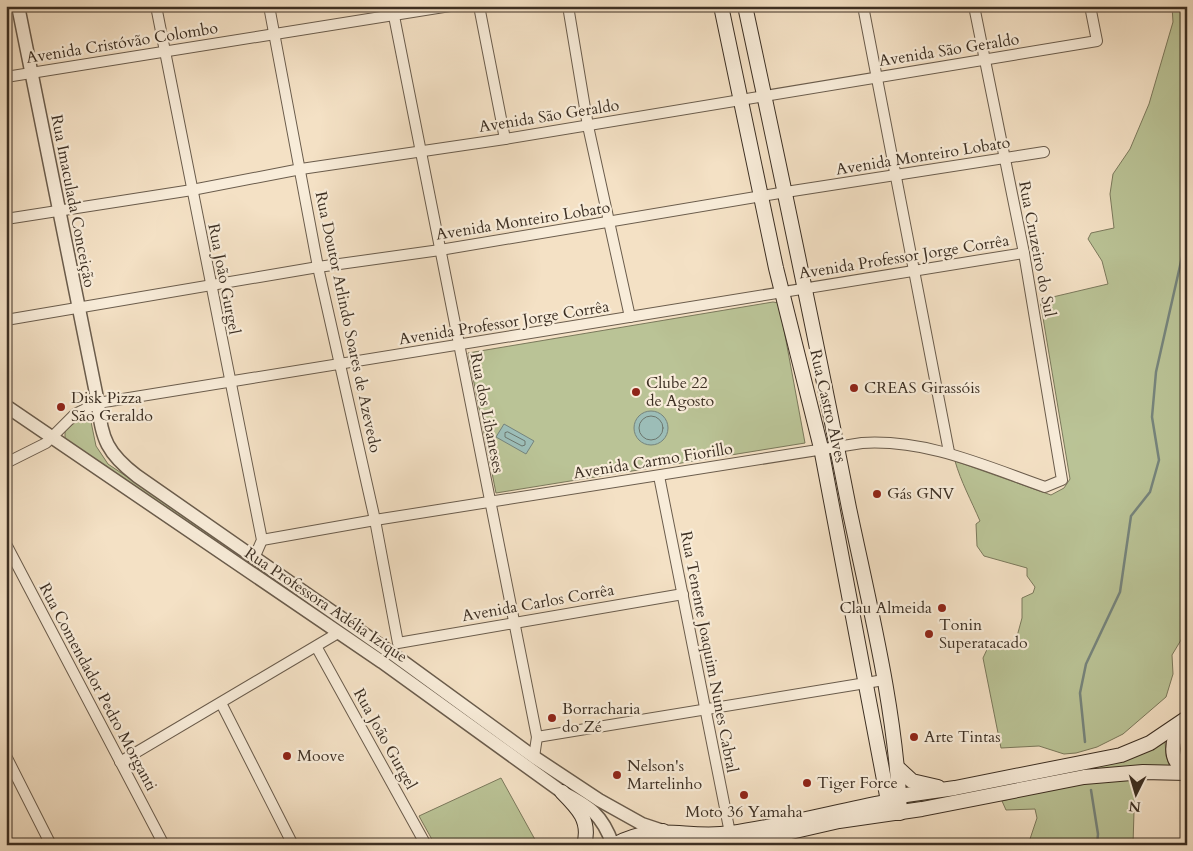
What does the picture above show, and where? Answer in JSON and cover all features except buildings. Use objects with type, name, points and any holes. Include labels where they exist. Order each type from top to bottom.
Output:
[{"type":"main road","name":"Rua Castro Alves","points":[[722,6],[740,100],[782,292],[820,448],[874,724],[898,813]]},
{"type":"main road","name":"Rua Castro Alves","points":[[745,6],[806,288],[884,680],[899,770],[894,798]]},
{"type":"main road","points":[[732,839],[894,798],[952,789],[1121,755],[1150,743],[1186,719]]},
{"type":"main road","points":[[1186,719],[1174,737],[1173,751],[1181,768],[1187,772]]},
{"type":"main road","points":[[874,724],[891,720]]},
{"type":"main road","points":[[899,770],[912,781],[952,789]]},
{"type":"main road","points":[[613,845],[628,837],[645,832],[663,831],[717,834],[732,839],[922,809],[1084,776],[1143,772],[1187,772]]},
{"type":"main road","points":[[562,792],[582,813],[587,829],[584,845]]},
{"type":"main road","points":[[663,831],[674,845]]},
{"type":"street","name":"Rua Imaculada Conceição","points":[[18,6],[77,308],[98,402]]},
{"type":"street","name":"Rua João Gurgel","points":[[156,6],[262,540]]},
{"type":"street","name":"Rua Doutor Arlindo Soares de Azevedo","points":[[269,6],[318,267],[375,520],[390,652]]},
{"type":"street","name":"Avenida Cristóvão Colombo","points":[[6,77],[164,52],[393,11],[450,6]]},
{"type":"street","points":[[479,6],[505,139]]},
{"type":"street","points":[[568,6],[588,126],[630,317]]},
{"type":"street","points":[[863,6],[949,452]]},
{"type":"street","name":"Rua Cruzeiro do Sul","points":[[974,6],[1024,253],[1062,480],[1044,487]]},
{"type":"street","name":"Avenida São Geraldo","points":[[6,220],[192,190],[301,169],[588,126],[764,95],[1097,41],[1090,6]]},
{"type":"street","name":"Rua dos Libaneses","points":[[393,11],[489,503],[537,737],[534,757]]},
{"type":"street","name":"Avenida Monteiro Lobato","points":[[6,320],[318,267],[440,250],[896,174],[1044,152]]},
{"type":"street","name":"Avenida Professor Jorge Corrêa","points":[[6,463],[46,442],[75,414],[98,402],[1024,253]]},
{"type":"street","name":"Rua Professora Adélia Izique","points":[[98,402],[100,427],[112,455],[119,462],[390,652],[534,757],[599,800],[642,824],[663,831]]},
{"type":"street","name":"Rua Professora Adélia Izique","points":[[6,406],[338,633],[390,652],[531,770],[595,812],[606,825],[613,845]]},
{"type":"street","name":"Avenida Carmo Fiorillo","points":[[262,540],[820,448],[887,442],[949,452],[1044,487]]},
{"type":"street","name":"Rua Tenente Joaquim Nunes Cabral","points":[[659,476],[704,710],[732,839]]},
{"type":"street","points":[[243,568],[254,556],[262,540]]},
{"type":"street","name":"Rua Comendador Pedro Morganti","points":[[6,544],[164,845]]},
{"type":"street","name":"Avenida Carlos Corrêa","points":[[390,652],[514,623],[683,594]]},
{"type":"street","points":[[120,762],[317,648],[338,633]]},
{"type":"street","name":"Rua João Gurgel","points":[[317,648],[426,845]]},
{"type":"street","points":[[537,737],[884,680]]},
{"type":"street","points":[[221,703],[292,845]]},
{"type":"street","points":[[6,756],[51,845]]},
{"type":"street","points":[[531,770],[534,757]]},
{"type":"green space","points":[[1172,6],[1187,6],[1187,622],[1181,640],[1172,655],[1173,674],[1166,697],[1123,734],[1097,747],[1076,753],[1064,754],[1039,746],[1001,748],[983,658],[990,643],[1016,640],[1022,618],[1022,598],[1033,593],[1035,587],[1027,576],[1027,568],[984,556],[977,546],[976,524],[980,521],[955,461],[1051,495],[1064,488],[1070,479],[1040,300],[1108,284],[1102,261],[1088,239],[1091,233],[1114,228],[1110,194],[1113,174],[1130,149],[1149,104],[1173,22]]},
{"type":"green space","name":"Clube 22 de Agosto","points":[[773,302],[779,303],[805,443],[496,493],[468,353]]},
{"type":"green space","points":[[84,416],[90,417],[96,446],[108,464],[219,539],[217,543],[65,440],[65,430]]},
{"type":"green space","points":[[1165,741],[1166,756],[1170,768],[907,807],[907,803],[1094,768],[1136,756]]},
{"type":"green space","points":[[501,778],[538,845],[435,845],[419,816]]},
{"type":"green space","points":[[1135,778],[1133,845],[1028,845],[1037,818],[1035,809],[1006,810],[1002,801],[1057,787]]},
{"type":"water","points":[[651,411],[663,416],[668,428],[663,440],[651,445],[639,440],[634,428],[639,416]]},
{"type":"water","points":[[504,424],[534,441],[526,454],[496,437]]},
{"type":"waterway","points":[[1085,742],[1080,693],[1086,664],[1120,592],[1131,516],[1150,492],[1159,460],[1152,417],[1156,372],[1187,235]]},
{"type":"waterway","points":[[1091,790],[1098,834],[1097,845]]},
{"type":"place","name":"CREAS Girassóis","points":[[854,388]]},
{"type":"place","name":"Clube 22 de Agosto","points":[[636,392]]},
{"type":"place","name":"Disk Pizza São Geraldo","points":[[61,407]]},
{"type":"place","name":"Gás GNV","points":[[877,494]]},
{"type":"place","name":"Clau Almeida","points":[[942,608]]},
{"type":"place","name":"Tonin Superatacado","points":[[929,634]]},
{"type":"place","name":"Borracharia do Zé","points":[[552,718]]},
{"type":"place","name":"Arte Tintas","points":[[914,737]]},
{"type":"place","name":"Moove","points":[[287,756]]},
{"type":"place","name":"Nelson's Martelinho","points":[[617,775]]},
{"type":"place","name":"Tiger Force","points":[[807,783]]},
{"type":"place","name":"Moto 36 Yamaha","points":[[744,795]]}]
